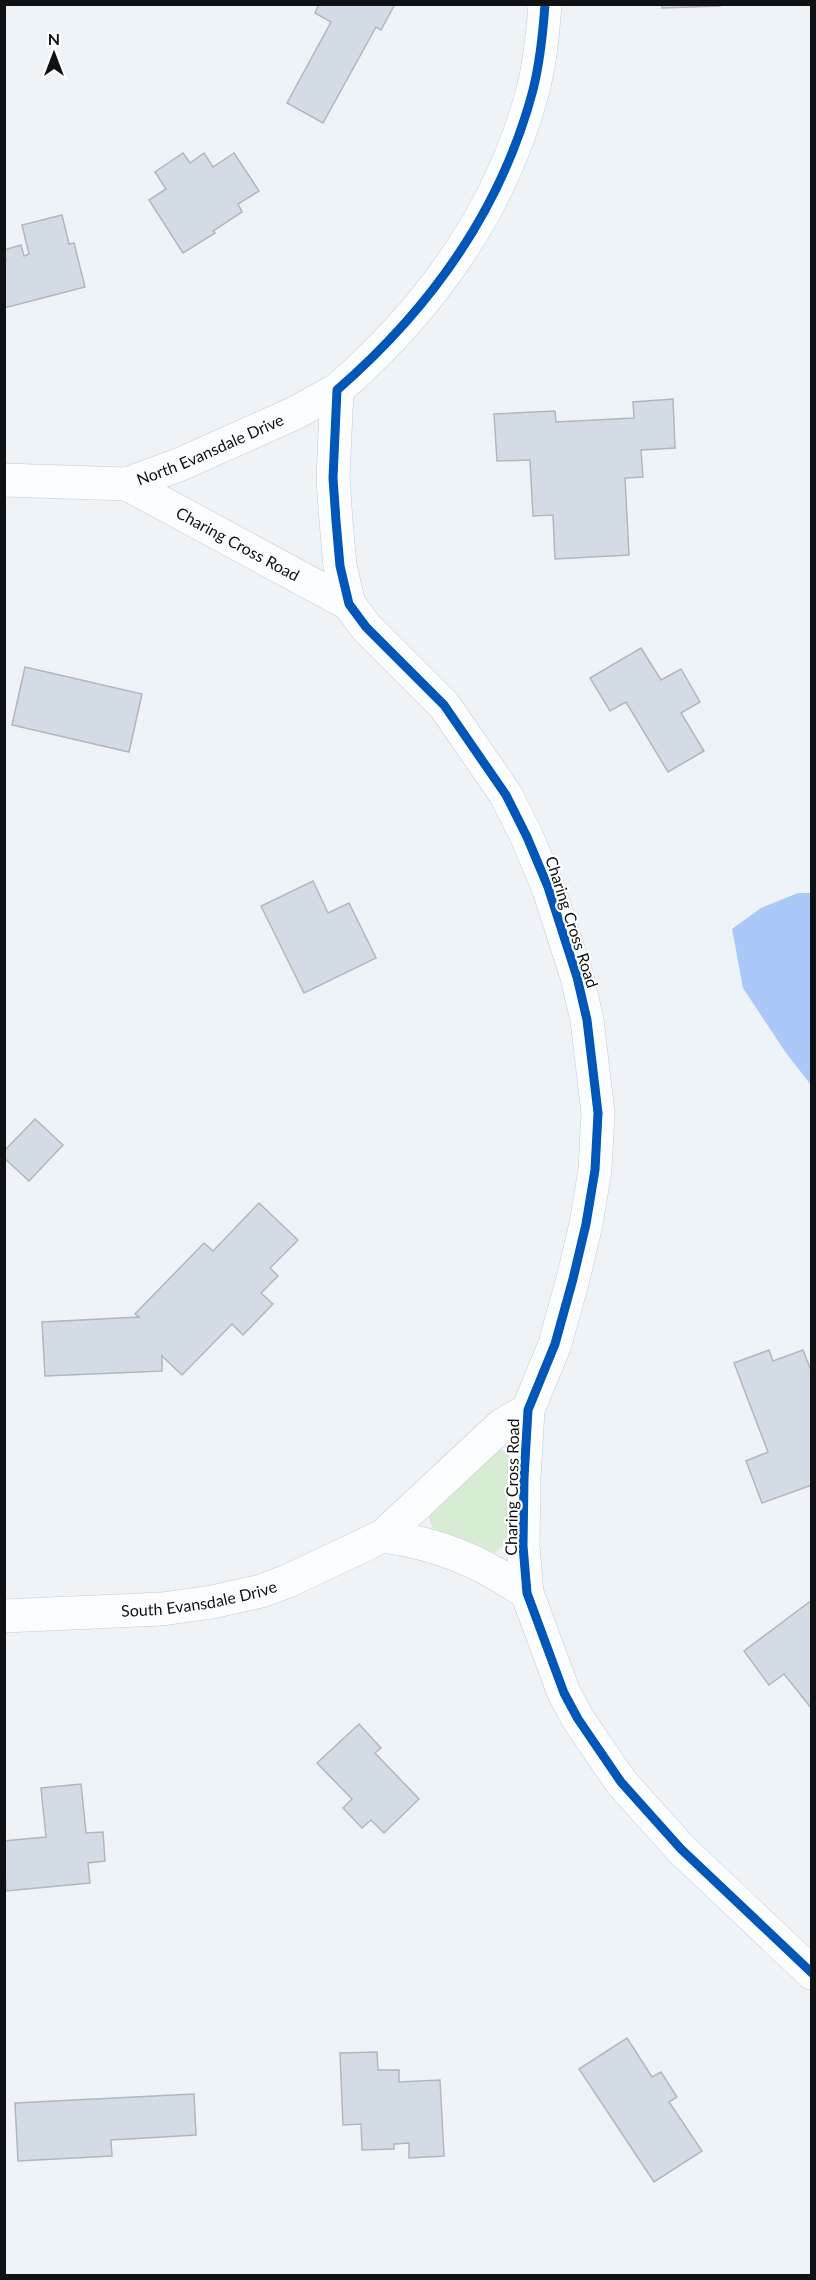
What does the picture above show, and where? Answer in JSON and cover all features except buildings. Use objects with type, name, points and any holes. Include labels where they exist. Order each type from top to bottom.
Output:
[{"type":"street","points":[[337,390],[407,324],[465,245],[484,213],[502,179],[533,89],[542,44],[545,4]]},
{"type":"street","name":"North Evansdale Drive","points":[[4,480],[128,484],[181,464],[295,412],[337,390]]},
{"type":"street","name":"Charing Cross Road","points":[[337,390],[333,478],[340,566],[349,604],[366,627],[444,705],[506,795],[548,887],[578,977],[587,1020],[598,1113],[595,1170],[586,1224],[555,1344],[528,1410],[524,1512],[527,1593],[564,1693],[578,1719],[621,1782],[681,1849],[812,1973]]},
{"type":"street","name":"Charing Cross Road","points":[[128,484],[349,604]]},
{"type":"street","name":"Charing Cross Road","points":[[383,1536],[502,1425],[528,1410]]},
{"type":"street","name":"Charing Cross Road","points":[[383,1536],[418,1541],[457,1554],[494,1570],[527,1593]]},
{"type":"street","name":"South Evansdale Drive","points":[[4,1616],[108,1613],[212,1602],[261,1591],[288,1581],[383,1536]]},
{"type":"green space","points":[[496,1450],[508,1453],[509,1457],[507,1542],[495,1553],[433,1529],[428,1515]]},
{"type":"water","points":[[798,893],[811,893],[811,1085],[786,1053],[743,988],[732,929],[761,908]]},
{"type":"cycle path","points":[[545,4],[538,69],[533,90],[502,177],[481,217],[458,255],[402,326],[337,390],[333,478],[340,566],[349,604],[366,627],[444,705],[506,795],[548,887],[577,977],[587,1020],[598,1113],[595,1170],[586,1224],[555,1344],[528,1410],[523,1546],[527,1593],[564,1693],[578,1719],[621,1782],[681,1849],[812,1973]]}]
